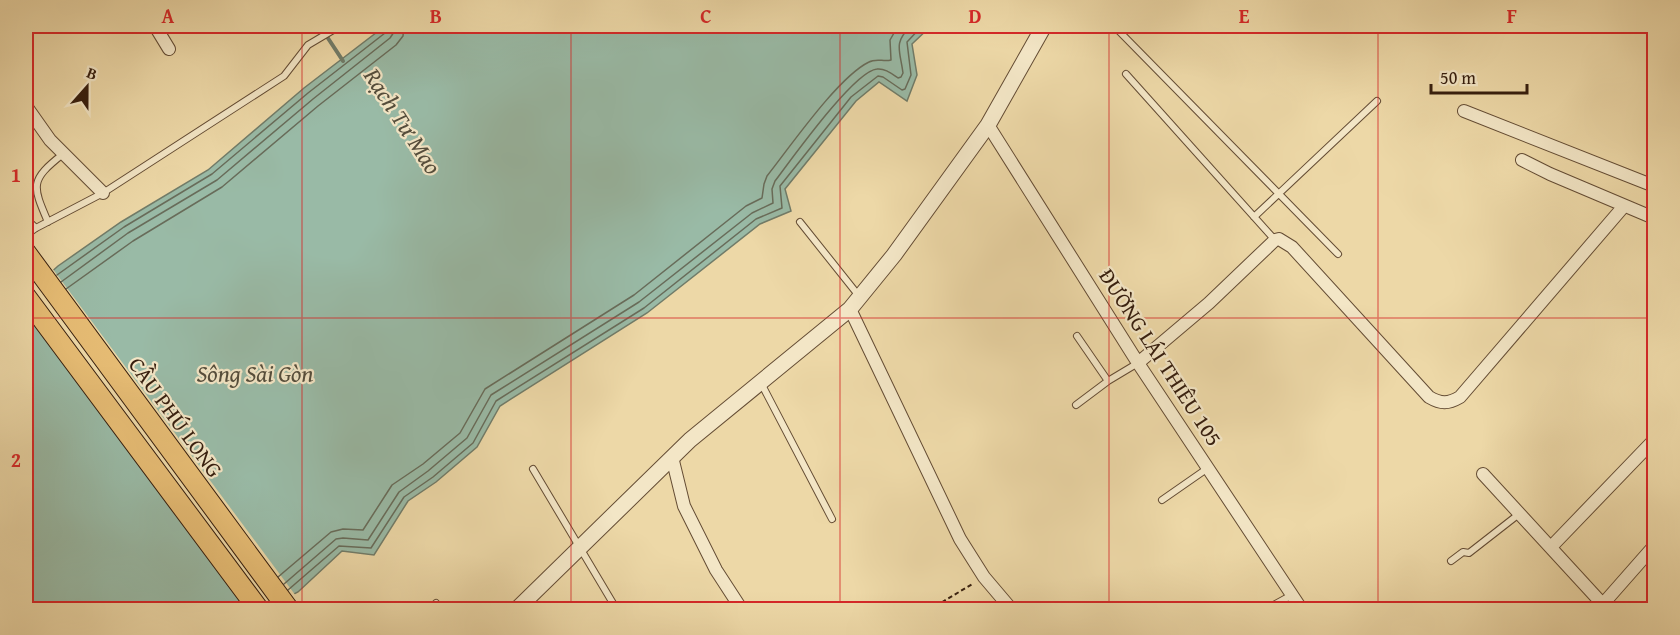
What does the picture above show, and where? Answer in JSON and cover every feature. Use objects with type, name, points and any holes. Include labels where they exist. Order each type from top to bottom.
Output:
[{"type":"main road","name":"CẦU PHÚ LONG","points":[[26,253],[289,609]]},
{"type":"main road","points":[[26,297],[259,609]]},
{"type":"street","points":[[155,26],[169,49]]},
{"type":"street","points":[[516,609],[690,440],[849,309],[894,255],[988,125],[1044,26]]},
{"type":"street","points":[[26,106],[50,140],[103,193]]},
{"type":"street","points":[[1464,111],[1654,186]]},
{"type":"street","name":"ĐƯỜNG LÁI THIÊU 105","points":[[988,125],[1203,471],[1302,609]]},
{"type":"street","points":[[1521,160],[1654,218]]},
{"type":"street","points":[[1138,363],[1209,303],[1275,240],[1283,240],[1292,247],[1429,397],[1447,404],[1460,397],[1624,206]]},
{"type":"street","points":[[849,309],[960,538],[984,577],[1012,609]]},
{"type":"street","points":[[1551,547],[1654,440]]},
{"type":"street","points":[[672,457],[684,506],[716,570],[742,609]]},
{"type":"street","points":[[1483,474],[1606,607],[1654,546]]},
{"type":"lane","points":[[26,235],[103,193],[284,76],[308,45],[340,26]]},
{"type":"lane","points":[[1114,26],[1338,254]]},
{"type":"lane","points":[[1126,74],[1275,240]]},
{"type":"lane","points":[[1254,217],[1377,101]]},
{"type":"lane","points":[[48,222],[36,195],[37,180],[45,168],[63,154]]},
{"type":"lane","points":[[26,219],[36,228]]},
{"type":"lane","points":[[800,222],[860,296]]},
{"type":"lane","points":[[1077,336],[1108,381]]},
{"type":"lane","points":[[1076,405],[1108,381],[1138,363]]},
{"type":"lane","points":[[760,382],[832,519]]},
{"type":"lane","points":[[533,469],[617,609]]},
{"type":"lane","points":[[1162,500],[1203,471]]},
{"type":"lane","points":[[1451,561],[1463,552],[1469,553],[1520,514]]},
{"type":"lane","points":[[1272,609],[1270,607],[1292,595]]},
{"type":"lane","points":[[436,603],[441,609]]},
{"type":"path","points":[[929,609],[984,577]]},
{"type":"water","name":"Sông Sài Gòn","points":[[385,26],[931,26],[912,44],[917,75],[907,101],[879,82],[856,101],[785,189],[791,211],[760,224],[647,313],[500,406],[477,447],[436,482],[408,501],[374,555],[342,551],[298,592],[265,609],[26,609],[26,295],[58,266],[121,222],[208,170],[304,88]]},
{"type":"pier","points":[[52,268],[296,596],[272,610],[247,609],[26,291]]},
{"type":"waterway","name":"Rạch Tư Mao","points":[[320,26],[343,61]]}]
